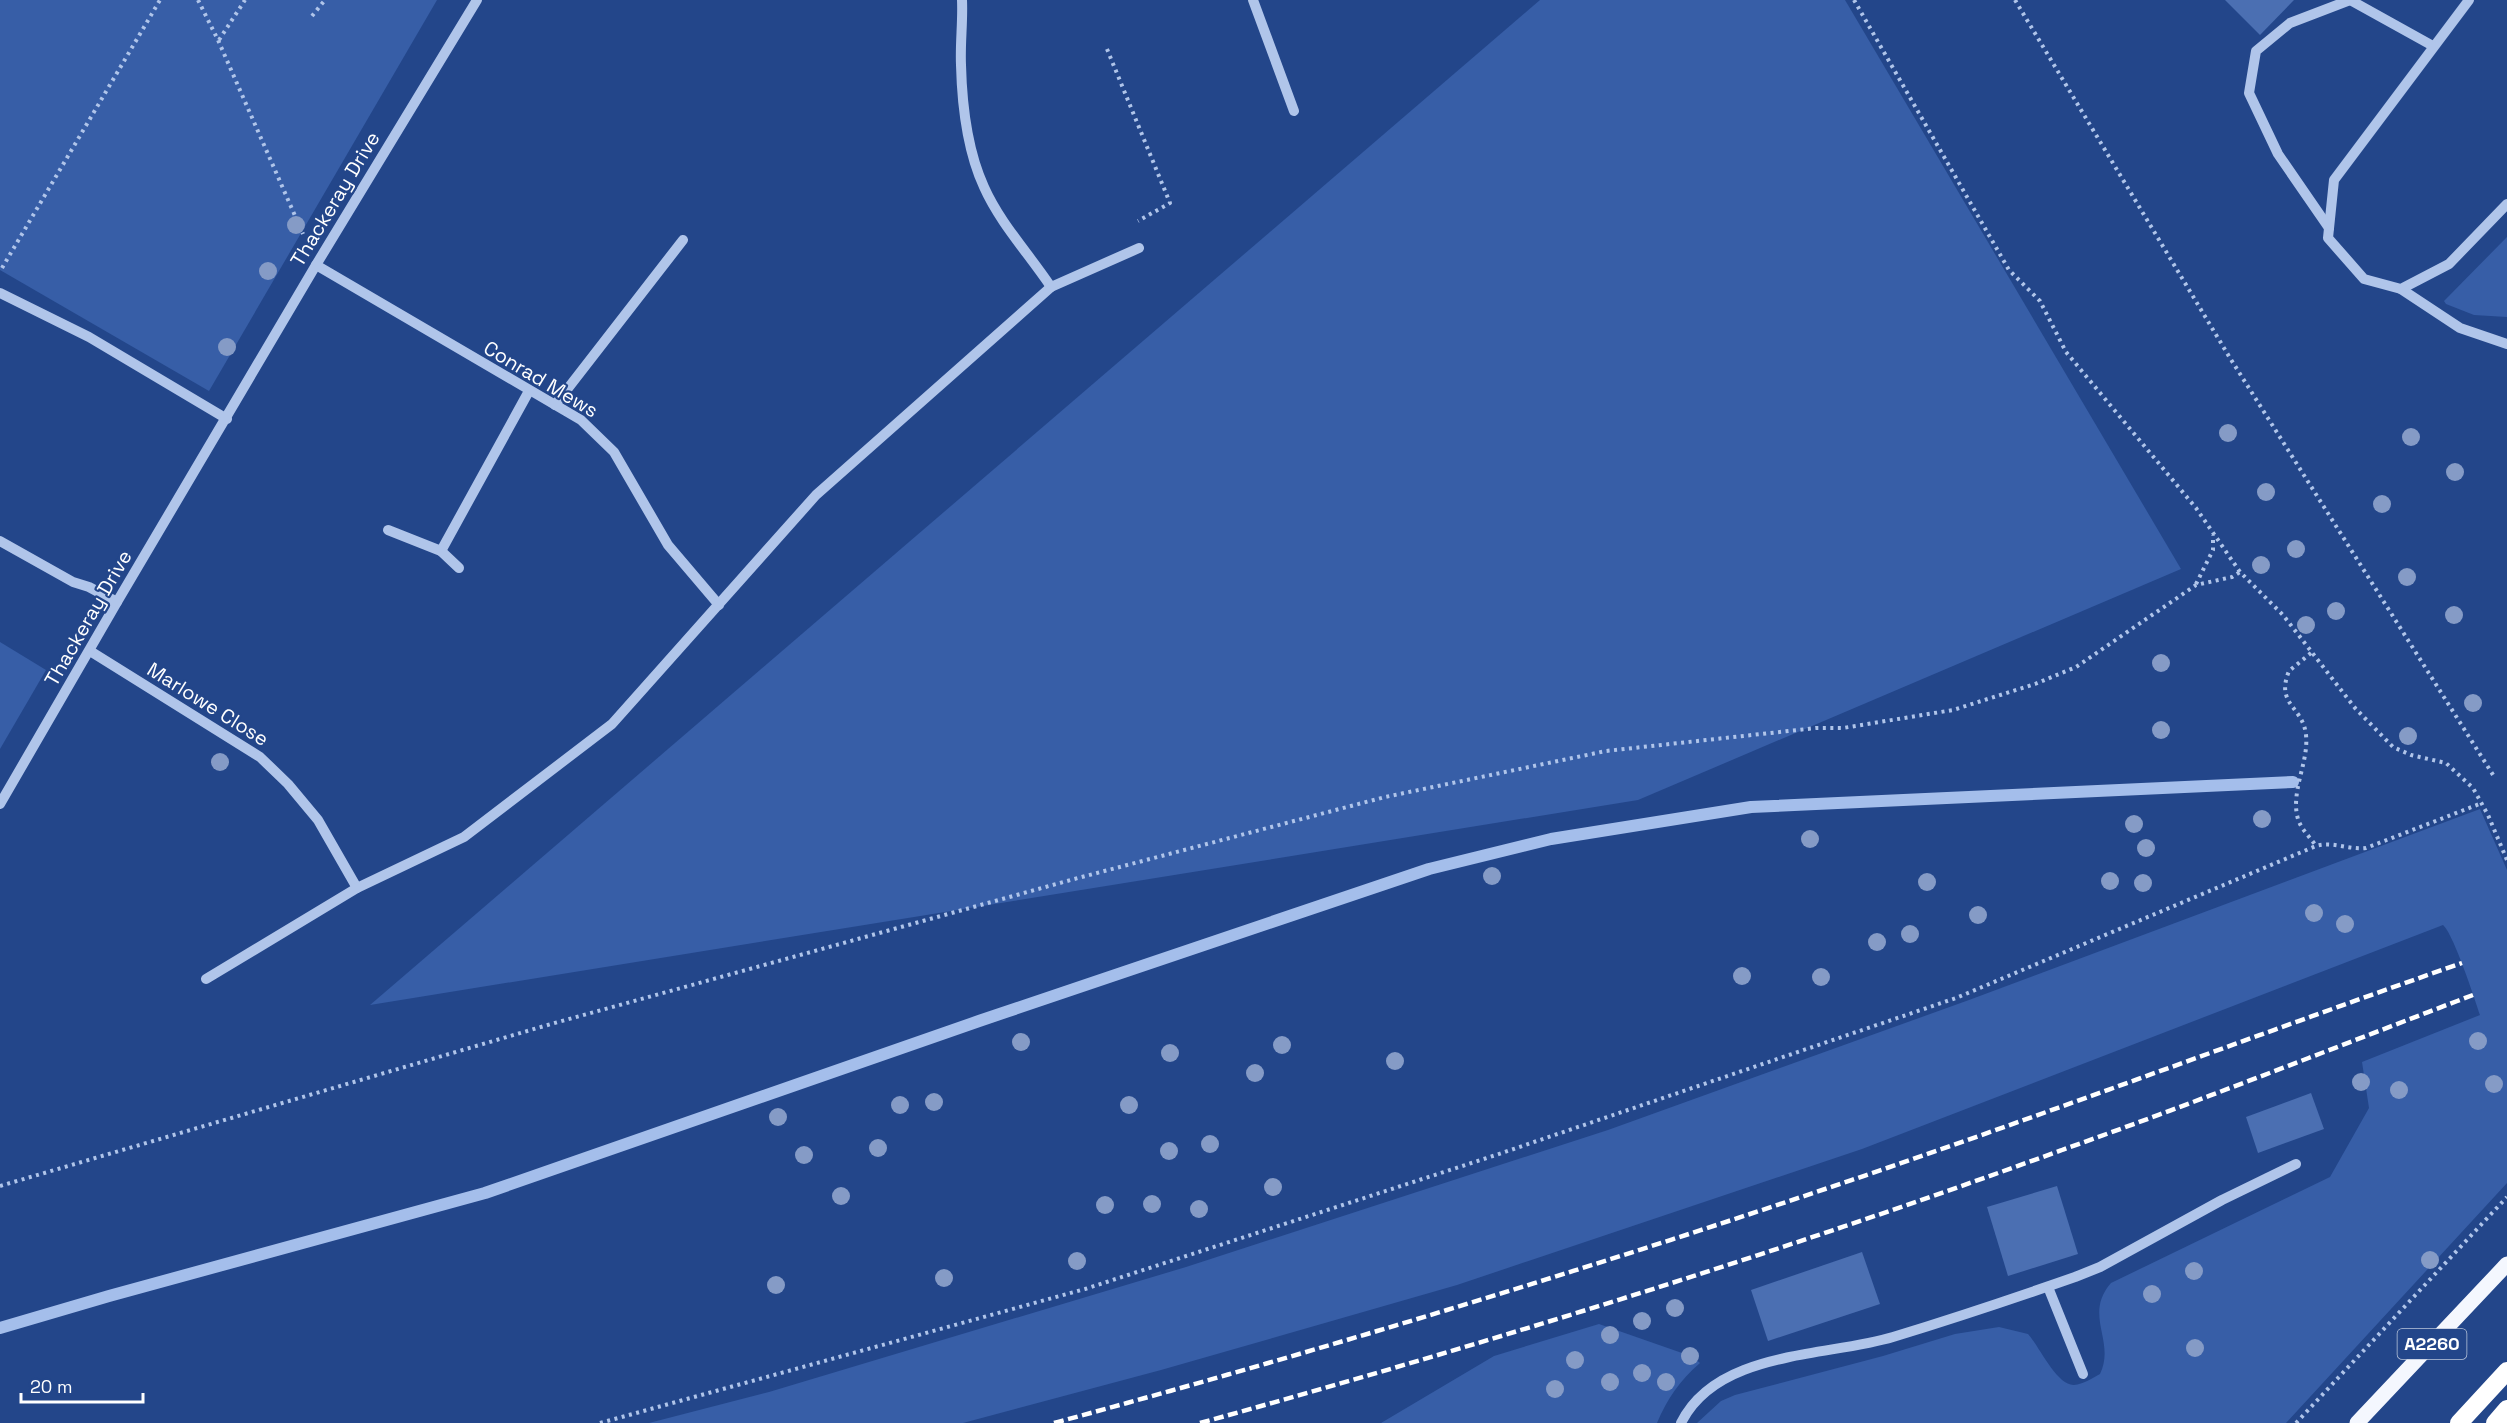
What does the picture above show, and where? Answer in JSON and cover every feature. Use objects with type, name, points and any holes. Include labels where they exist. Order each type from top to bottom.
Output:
[{"type":"highway","points":[[2459,1423],[2507,1371]]},
{"type":"highway","points":[[2495,1423],[2507,1409]]},
{"type":"main road","name":"A2260","points":[[2357,1423],[2507,1264]]},
{"type":"street","name":"Thackeray Drive","points":[[0,804],[316,265],[477,0]]},
{"type":"street","points":[[962,0],[961,65],[967,131],[975,166],[984,189],[1008,228],[1051,287]]},
{"type":"street","points":[[1253,0],[1294,111]]},
{"type":"street","points":[[2329,228],[2278,154],[2249,93],[2256,51],[2290,23],[2350,0],[2433,46]]},
{"type":"street","points":[[2469,0],[2334,180],[2328,238],[2364,279],[2401,289],[2460,328],[2507,344]]},
{"type":"street","points":[[2401,289],[2449,264],[2507,204]]},
{"type":"street","points":[[555,405],[682,240]]},
{"type":"street","points":[[206,979],[357,888],[464,837],[612,724],[816,495],[1051,287],[1138,248]]},
{"type":"street","name":"Conrad Mews","points":[[316,265],[581,420],[614,452],[668,545],[719,605]]},
{"type":"street","points":[[0,293],[89,337],[226,419]]},
{"type":"street","points":[[441,551],[529,391]]},
{"type":"street","points":[[388,530],[441,551],[459,568]]},
{"type":"street","points":[[0,541],[73,582],[89,587],[117,602]]},
{"type":"street","name":"Marlowe Close","points":[[90,651],[260,757],[288,784],[318,820],[357,888]]},
{"type":"street","points":[[1681,1423],[1703,1395],[1720,1383],[1753,1367],[1815,1351],[1890,1338],[2048,1287],[2100,1267],[2222,1200],[2296,1164]]},
{"type":"street","points":[[2048,1287],[2083,1374]]},
{"type":"path","points":[[0,270],[160,0]]},
{"type":"path","points":[[198,0],[218,40],[316,265]]},
{"type":"path","points":[[218,40],[246,0]]},
{"type":"path","points":[[312,16],[325,0]]},
{"type":"path","points":[[1854,0],[2009,270],[2040,301],[2066,352],[2196,508],[2240,572],[2283,615],[2355,708],[2386,741],[2403,752],[2446,763],[2473,788],[2507,860]]},
{"type":"path","points":[[2015,0],[2230,358],[2495,778]]},
{"type":"path","points":[[1107,49],[1170,203],[1129,226],[1138,248]]},
{"type":"path","points":[[2196,585],[2213,550],[2212,533]]},
{"type":"path","points":[[0,1186],[551,1024],[1078,878],[1385,797],[1606,751],[1816,728],[1843,728],[1975,704],[2035,684],[2076,667],[2196,585],[2232,577],[2240,572]]},
{"type":"path","points":[[2311,653],[2289,671],[2286,695],[2288,702],[2299,713],[2305,727],[2307,742],[2297,812],[2302,827],[2316,846]]},
{"type":"path","points":[[600,1423],[1085,1289],[1496,1155],[1956,998],[2316,846],[2331,843],[2353,848],[2366,848],[2482,803]]},
{"type":"path","points":[[2296,1423],[2507,1197]]},
{"type":"shaded area","points":[[0,0],[437,0],[209,391],[0,270]]},
{"type":"shaded area","points":[[1540,0],[1845,0],[2181,569],[1638,800],[370,1005]]},
{"type":"shaded area","points":[[2507,237],[2507,317],[2474,315],[2446,304],[2444,301]]},
{"type":"shaded area","points":[[0,642],[46,670],[0,749]]},
{"type":"shaded area","points":[[2480,809],[2507,870],[2507,1183],[2286,1423],[1697,1423],[1721,1401],[1735,1395],[1883,1356],[1955,1334],[1999,1327],[2028,1334],[2055,1372],[2068,1384],[2074,1385],[2088,1381],[2100,1374],[2105,1350],[2099,1317],[2100,1306],[2103,1295],[2111,1283],[2330,1177],[2369,1108],[2362,1062],[2480,1015],[2458,953],[2443,925],[1862,1149],[1457,1285],[1161,1370],[963,1423],[649,1423],[769,1392],[1186,1267],[1608,1130],[1969,1000]]},
{"type":"shaded area","points":[[1599,1324],[1693,1357],[1700,1363],[1675,1390],[1657,1423],[1381,1423],[1494,1356]]},
{"type":"building","points":[[2225,0],[2294,0],[2260,35]]},
{"type":"building","points":[[2311,1093],[2324,1129],[2258,1153],[2246,1117]]},
{"type":"building","points":[[2057,1186],[2078,1254],[2008,1276],[1987,1207]]},
{"type":"building","points":[[1862,1252],[1880,1304],[1768,1341],[1751,1290]]},
{"type":"waterway","points":[[0,1328],[485,1193],[979,1021],[1429,869],[1551,839],[1751,807],[2293,782]]},
{"type":"railway","points":[[1054,1423],[1368,1334],[1680,1237],[1959,1143],[2462,963]]},
{"type":"railway","points":[[1200,1423],[1526,1329],[1849,1225],[2114,1131],[2473,995]]}]
